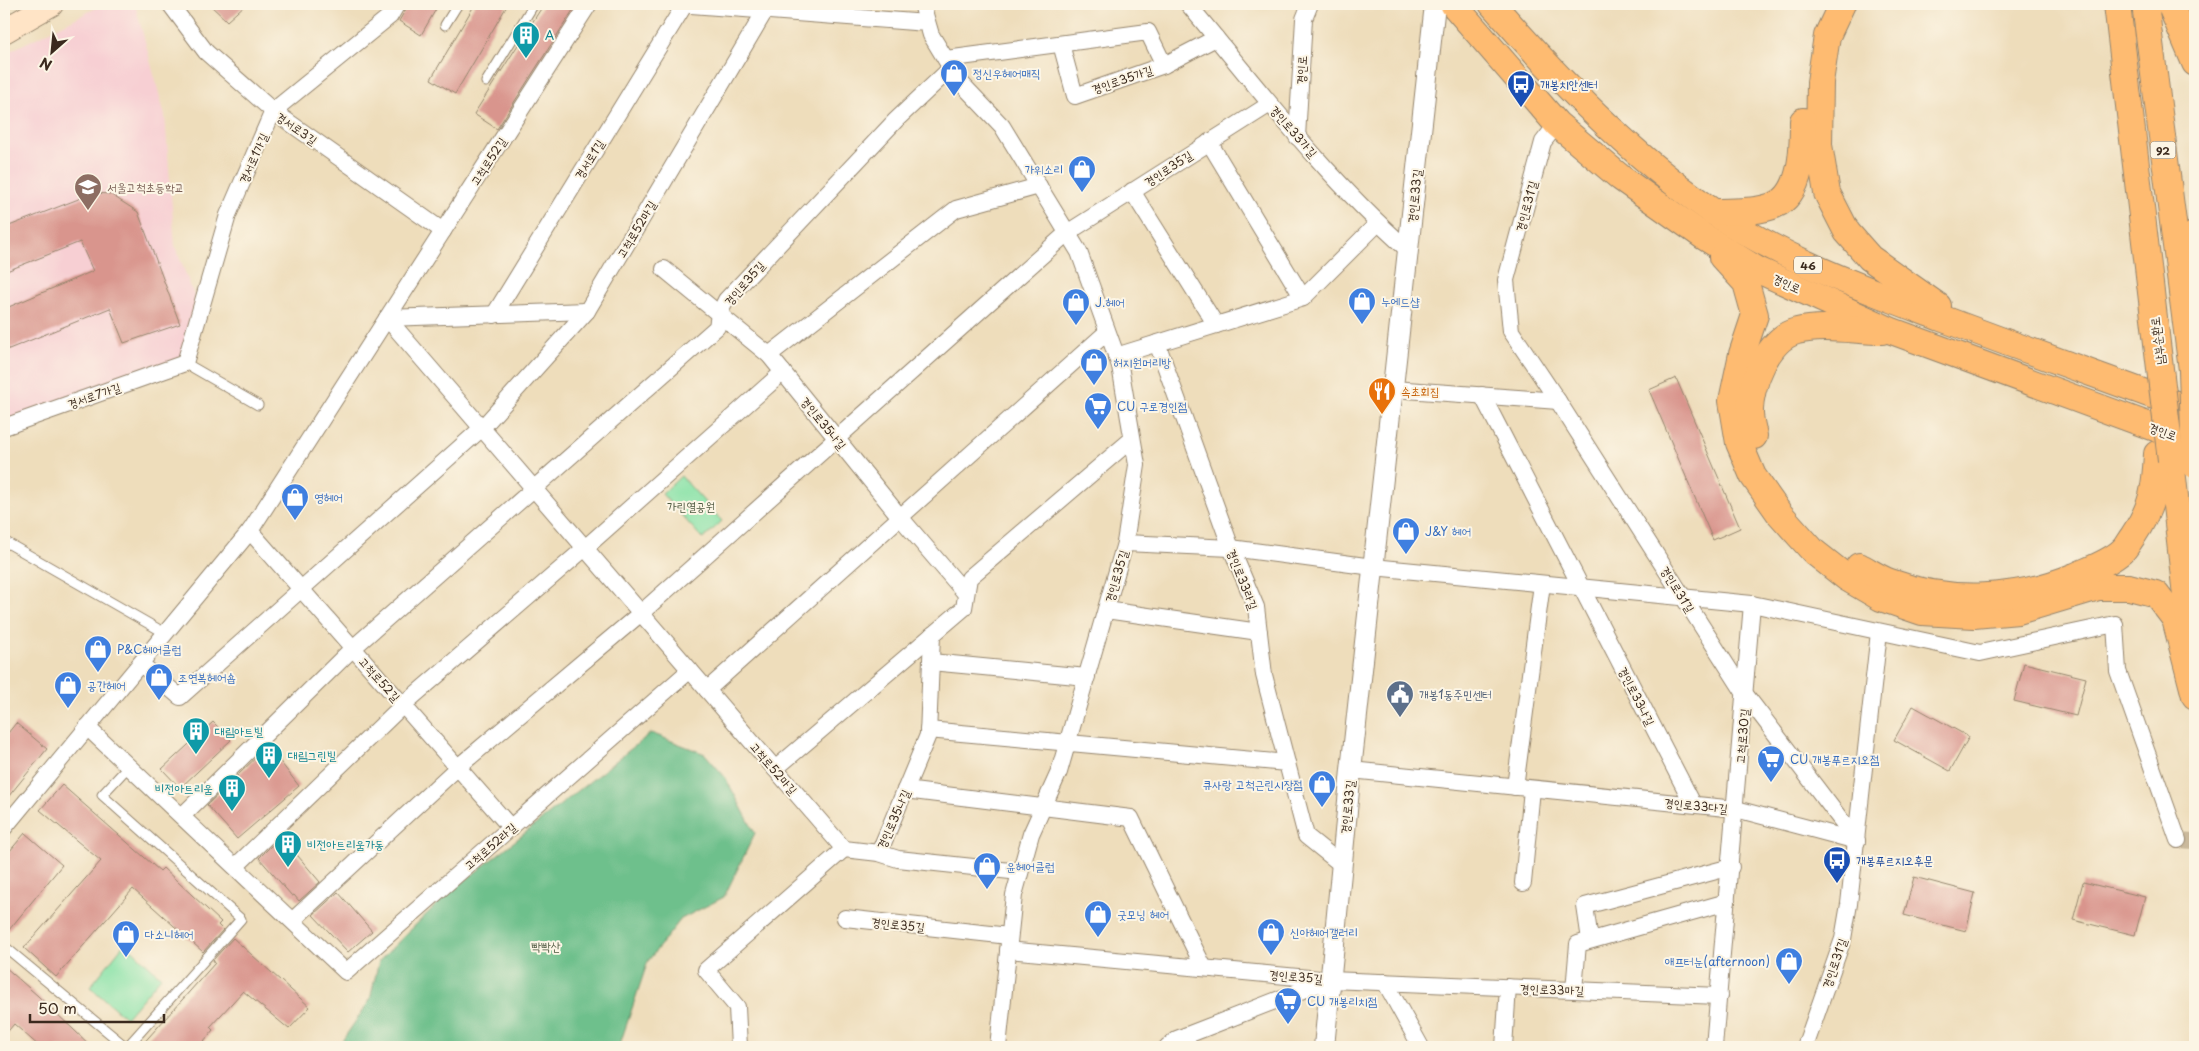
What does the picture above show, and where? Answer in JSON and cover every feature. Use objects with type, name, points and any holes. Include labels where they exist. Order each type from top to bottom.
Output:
[{"type":"main road","points":[[4,31],[51,4]]},
{"type":"main road","name":"경인로","points":[[1453,4],[1557,124],[1621,178],[1704,236],[1756,269],[1892,332],[2195,443]]},
{"type":"main road","name":"경인로","points":[[1492,4],[1558,79],[1637,155],[1713,212],[1782,253],[1850,284],[2195,411]]},
{"type":"main road","points":[[1713,212],[1754,211],[1777,205],[1792,189],[1802,164],[1804,77],[1814,34],[1826,4]]},
{"type":"main road","points":[[1842,4],[1828,36],[1820,82],[1819,145],[1828,193],[1847,232],[1870,258],[1966,327]]},
{"type":"main road","points":[[2102,4],[2111,77],[2130,110]]},
{"type":"main road","name":"남부순환로","points":[[2117,4],[2161,377],[2175,460],[2195,678]]},
{"type":"main road","name":"남부순환로","points":[[2144,4],[2192,370],[2175,460]]},
{"type":"main road","points":[[2170,4],[2195,63]]},
{"type":"main road","points":[[2182,296],[2192,238],[2195,234]]},
{"type":"main road","points":[[1704,236],[1746,283],[1756,316],[1742,354],[1732,401],[1739,443],[1753,476],[1779,513],[1814,552],[1847,578],[1881,598],[1922,612],[1974,615],[2018,610],[2098,587],[2129,587],[2156,594],[2175,619],[2195,696]]},
{"type":"main road","points":[[1892,332],[1821,329],[1796,331],[1775,345],[1762,365],[1753,389],[1750,413],[1755,440],[1767,471],[1790,506],[1824,541],[1857,565],[1890,582],[1927,592],[1970,596],[2010,595],[2055,584],[2096,567],[2122,551],[2143,522],[2154,494],[2175,460]]},
{"type":"street","name":"경서로3길","points":[[170,4],[206,52],[273,111],[443,231]]},
{"type":"street","name":"경서로1가길","points":[[185,363],[228,215],[273,111],[390,16],[397,4]]},
{"type":"street","name":"고척로52길","points":[[4,828],[250,531],[589,4]]},
{"type":"street","points":[[678,4],[764,7],[927,23]]},
{"type":"street","name":"경서로1길","points":[[494,315],[685,4]]},
{"type":"street","name":"경인로35길","points":[[922,4],[931,35],[948,63],[962,84],[1002,126],[1079,252],[1116,356],[1137,465],[1125,543],[1087,677],[1059,772],[1031,834],[1014,895],[998,1047]]},
{"type":"street","name":"경인로33가길","points":[[1188,4],[1297,136],[1378,223],[1408,250]]},
{"type":"street","name":"경인로","points":[[1297,136],[1304,18],[1310,4]]},
{"type":"street","name":"경인로33길","points":[[1324,1047],[1351,770],[1435,4]]},
{"type":"street","name":"고척로52마길","points":[[482,428],[587,311],[764,7]]},
{"type":"street","points":[[948,63],[1148,32],[1164,65]]},
{"type":"street","name":"경인로35가길","points":[[1061,44],[1075,96],[1164,65],[1216,38]]},
{"type":"street","name":"경인로35길","points":[[534,489],[717,327],[719,314],[726,300],[948,63]]},
{"type":"street","name":"경인로35길","points":[[641,613],[1067,233],[1270,104]]},
{"type":"street","name":"경인로31길","points":[[1557,124],[1544,142],[1506,280],[1511,331],[1558,401],[1745,694],[1857,841],[1843,939],[1805,1047]]},
{"type":"street","points":[[1209,142],[1303,298]]},
{"type":"street","points":[[769,355],[956,209],[1039,186]]},
{"type":"street","points":[[1132,191],[1216,325]]},
{"type":"street","points":[[1116,356],[1303,298],[1378,223]]},
{"type":"street","name":"경인로35나길","points":[[664,269],[769,355],[900,517],[966,594]]},
{"type":"street","points":[[387,318],[587,311]]},
{"type":"street","name":"고척로52마길","points":[[387,318],[844,849]]},
{"type":"street","points":[[707,690],[1107,332]]},
{"type":"street","name":"경인로33라길","points":[[1157,343],[1231,548],[1256,607],[1264,675],[1306,836],[1342,865]]},
{"type":"street","name":"경서로7가길","points":[[4,427],[185,363]]},
{"type":"street","points":[[236,866],[403,704],[585,548],[783,372]]},
{"type":"street","points":[[1393,389],[1558,401]]},
{"type":"street","name":"경인로33나길","points":[[1482,396],[1693,804]]},
{"type":"street","points":[[141,664],[180,697],[482,428]]},
{"type":"street","points":[[775,769],[964,608],[969,578],[1132,439]]},
{"type":"street","points":[[182,816],[353,648],[534,489]]},
{"type":"street","name":"고척로52길","points":[[250,531],[511,828]]},
{"type":"street","name":"경인로35길","points":[[1125,543],[1231,548]]},
{"type":"street","points":[[1231,548],[1373,567],[1684,599],[1752,604],[1980,652],[2115,624],[2118,671],[2178,840]]},
{"type":"street","points":[[1515,787],[1542,584]]},
{"type":"street","name":"고척로30길","points":[[1714,1047],[1736,809],[1752,604]]},
{"type":"street","name":"경인로35길","points":[[1106,610],[1259,632]]},
{"type":"street","points":[[292,920],[458,767],[641,613]]},
{"type":"street","points":[[1857,841],[1879,632]]},
{"type":"street","name":"경인로35나길","points":[[844,849],[880,853],[906,790],[928,730],[932,635]]},
{"type":"street","points":[[931,662],[1087,677]]},
{"type":"street","name":"고척로52라길","points":[[87,727],[346,972],[690,670]]},
{"type":"street","points":[[928,730],[1287,763]]},
{"type":"street","name":"경인로33다길","points":[[1351,770],[1736,809],[1857,841]]},
{"type":"street","points":[[1522,883],[1532,788]]},
{"type":"street","points":[[906,790],[1131,818],[1204,968]]},
{"type":"street","points":[[739,1047],[737,1006],[706,970],[844,849]]},
{"type":"street","points":[[880,853],[898,859],[1020,872]]},
{"type":"street","points":[[1590,940],[1585,906],[1731,867]]},
{"type":"street","points":[[1574,990],[1578,944],[1727,902]]},
{"type":"street","name":"경인로35길","points":[[845,918],[1009,943],[1204,968],[1330,980]]},
{"type":"street","name":"경인로35길","points":[[1166,1047],[1178,1039],[1330,980]]},
{"type":"street","name":"경인로33마길","points":[[1330,980],[1718,996]]},
{"type":"street","points":[[1385,982],[1421,1047]]},
{"type":"street","points":[[1504,1047],[1508,987]]},
{"type":"lane","points":[[445,25],[458,4]]},
{"type":"lane","points":[[486,82],[534,4]]},
{"type":"lane","points":[[185,363],[258,405]]},
{"type":"lane","points":[[4,541],[165,633]]},
{"type":"lane","points":[[4,946],[126,1047],[241,919],[102,795],[128,767]]},
{"type":"shaded area","name":"서울고척초등학교","points":[[104,4],[135,4],[165,116],[175,246],[200,311],[185,363],[4,427],[4,54]]},
{"type":"green space","name":"가린열공원","points":[[681,476],[722,521],[703,539],[662,494]]},
{"type":"green space","name":"빡빡산","points":[[651,733],[705,754],[725,777],[755,833],[724,897],[681,919],[648,961],[619,1047],[338,1047],[370,1000],[379,961],[443,898]]},
{"type":"green space","points":[[125,943],[161,977],[126,1018],[90,987]]},
{"type":"building","points":[[209,4],[246,4],[227,21]]},
{"type":"building","points":[[409,4],[439,4],[421,35],[399,21]]},
{"type":"building","points":[[475,4],[508,4],[455,94],[431,79]]},
{"type":"building","name":"A","points":[[544,4],[577,4],[497,129],[474,114]]},
{"type":"building","points":[[94,193],[110,194],[138,212],[180,324],[124,343],[110,308],[4,351],[4,309],[93,271],[80,242],[4,272],[4,228]]},
{"type":"building","points":[[1676,378],[1740,528],[1713,540],[1649,390]]},
{"type":"building","points":[[2024,663],[2086,678],[2076,716],[2014,701]]},
{"type":"building","points":[[1913,706],[1969,737],[1950,771],[1894,740]]},
{"type":"building","name":"대림아트빌","points":[[213,722],[231,740],[180,788],[162,769]]},
{"type":"building","points":[[16,723],[47,749],[4,802],[4,738]]},
{"type":"building","points":[[268,746],[299,786],[237,839],[207,805]]},
{"type":"building","points":[[62,785],[160,871],[163,868],[221,922],[218,925],[223,930],[203,952],[133,889],[56,977],[24,948],[101,861],[40,810]]},
{"type":"building","points":[[25,833],[62,865],[4,936],[4,858]]},
{"type":"building","name":"비전아트리움가동","points":[[281,836],[320,882],[299,901],[294,895],[292,896],[259,858]]},
{"type":"building","points":[[1914,877],[1975,893],[1966,931],[1904,915]]},
{"type":"building","points":[[2083,882],[2145,897],[2135,935],[2073,920]]},
{"type":"building","points":[[338,892],[372,931],[348,952],[313,915]]},
{"type":"building","points":[[233,938],[310,1007],[289,1029],[243,991],[210,1027],[213,1030],[199,1047],[140,1047],[215,963],[213,960]]},
{"type":"building","points":[[4,966],[92,1047],[40,1047],[14,1024],[4,1036]]},
{"type":"tunnel","points":[[2178,840],[2195,841]]},
{"type":"place","name":"A","points":[[526,59]]},
{"type":"place","name":"정신우헤어매직","points":[[954,97]]},
{"type":"place","name":"개봉치안센터","points":[[1521,108]]},
{"type":"place","name":"가위소리","points":[[1082,193]]},
{"type":"place","name":"서울고척초등학교","points":[[88,211]]},
{"type":"place","name":"누에드샵","points":[[1362,325]]},
{"type":"place","name":"J.헤어","points":[[1076,326]]},
{"type":"place","name":"허지원머리방","points":[[1094,386]]},
{"type":"place","name":"속초회집","points":[[1382,415]]},
{"type":"place","name":"CU 구로경인점","points":[[1098,430]]},
{"type":"place","name":"영헤어","points":[[295,521]]},
{"type":"place","name":"J&Y 헤어","points":[[1406,555]]},
{"type":"place","name":"P&C헤어클럽","points":[[98,673]]},
{"type":"place","name":"조연복헤어숍","points":[[159,701]]},
{"type":"place","name":"공간헤어","points":[[68,709]]},
{"type":"place","name":"개봉1동주민센터","points":[[1400,718]]},
{"type":"place","name":"대림아트빌","points":[[196,755]]},
{"type":"place","name":"대림그린빌","points":[[269,779]]},
{"type":"place","name":"CU 개봉푸르지오점","points":[[1771,783]]},
{"type":"place","name":"큐사랑 고척근린시장점","points":[[1322,808]]},
{"type":"place","name":"비전아트리움","points":[[232,812]]},
{"type":"place","name":"비전아트리움가동","points":[[288,868]]},
{"type":"place","name":"개봉푸르지오후문","points":[[1837,884]]},
{"type":"place","name":"윤헤어클럽","points":[[987,890]]},
{"type":"place","name":"굿모닝 헤어","points":[[1098,938]]},
{"type":"place","name":"신아헤어갤러리","points":[[1271,956]]},
{"type":"place","name":"다소니헤어","points":[[126,958]]},
{"type":"place","name":"애프터눈(afternoon)","points":[[1789,985]]},
{"type":"place","name":"CU 개봉리치점","points":[[1288,1025]]}]
